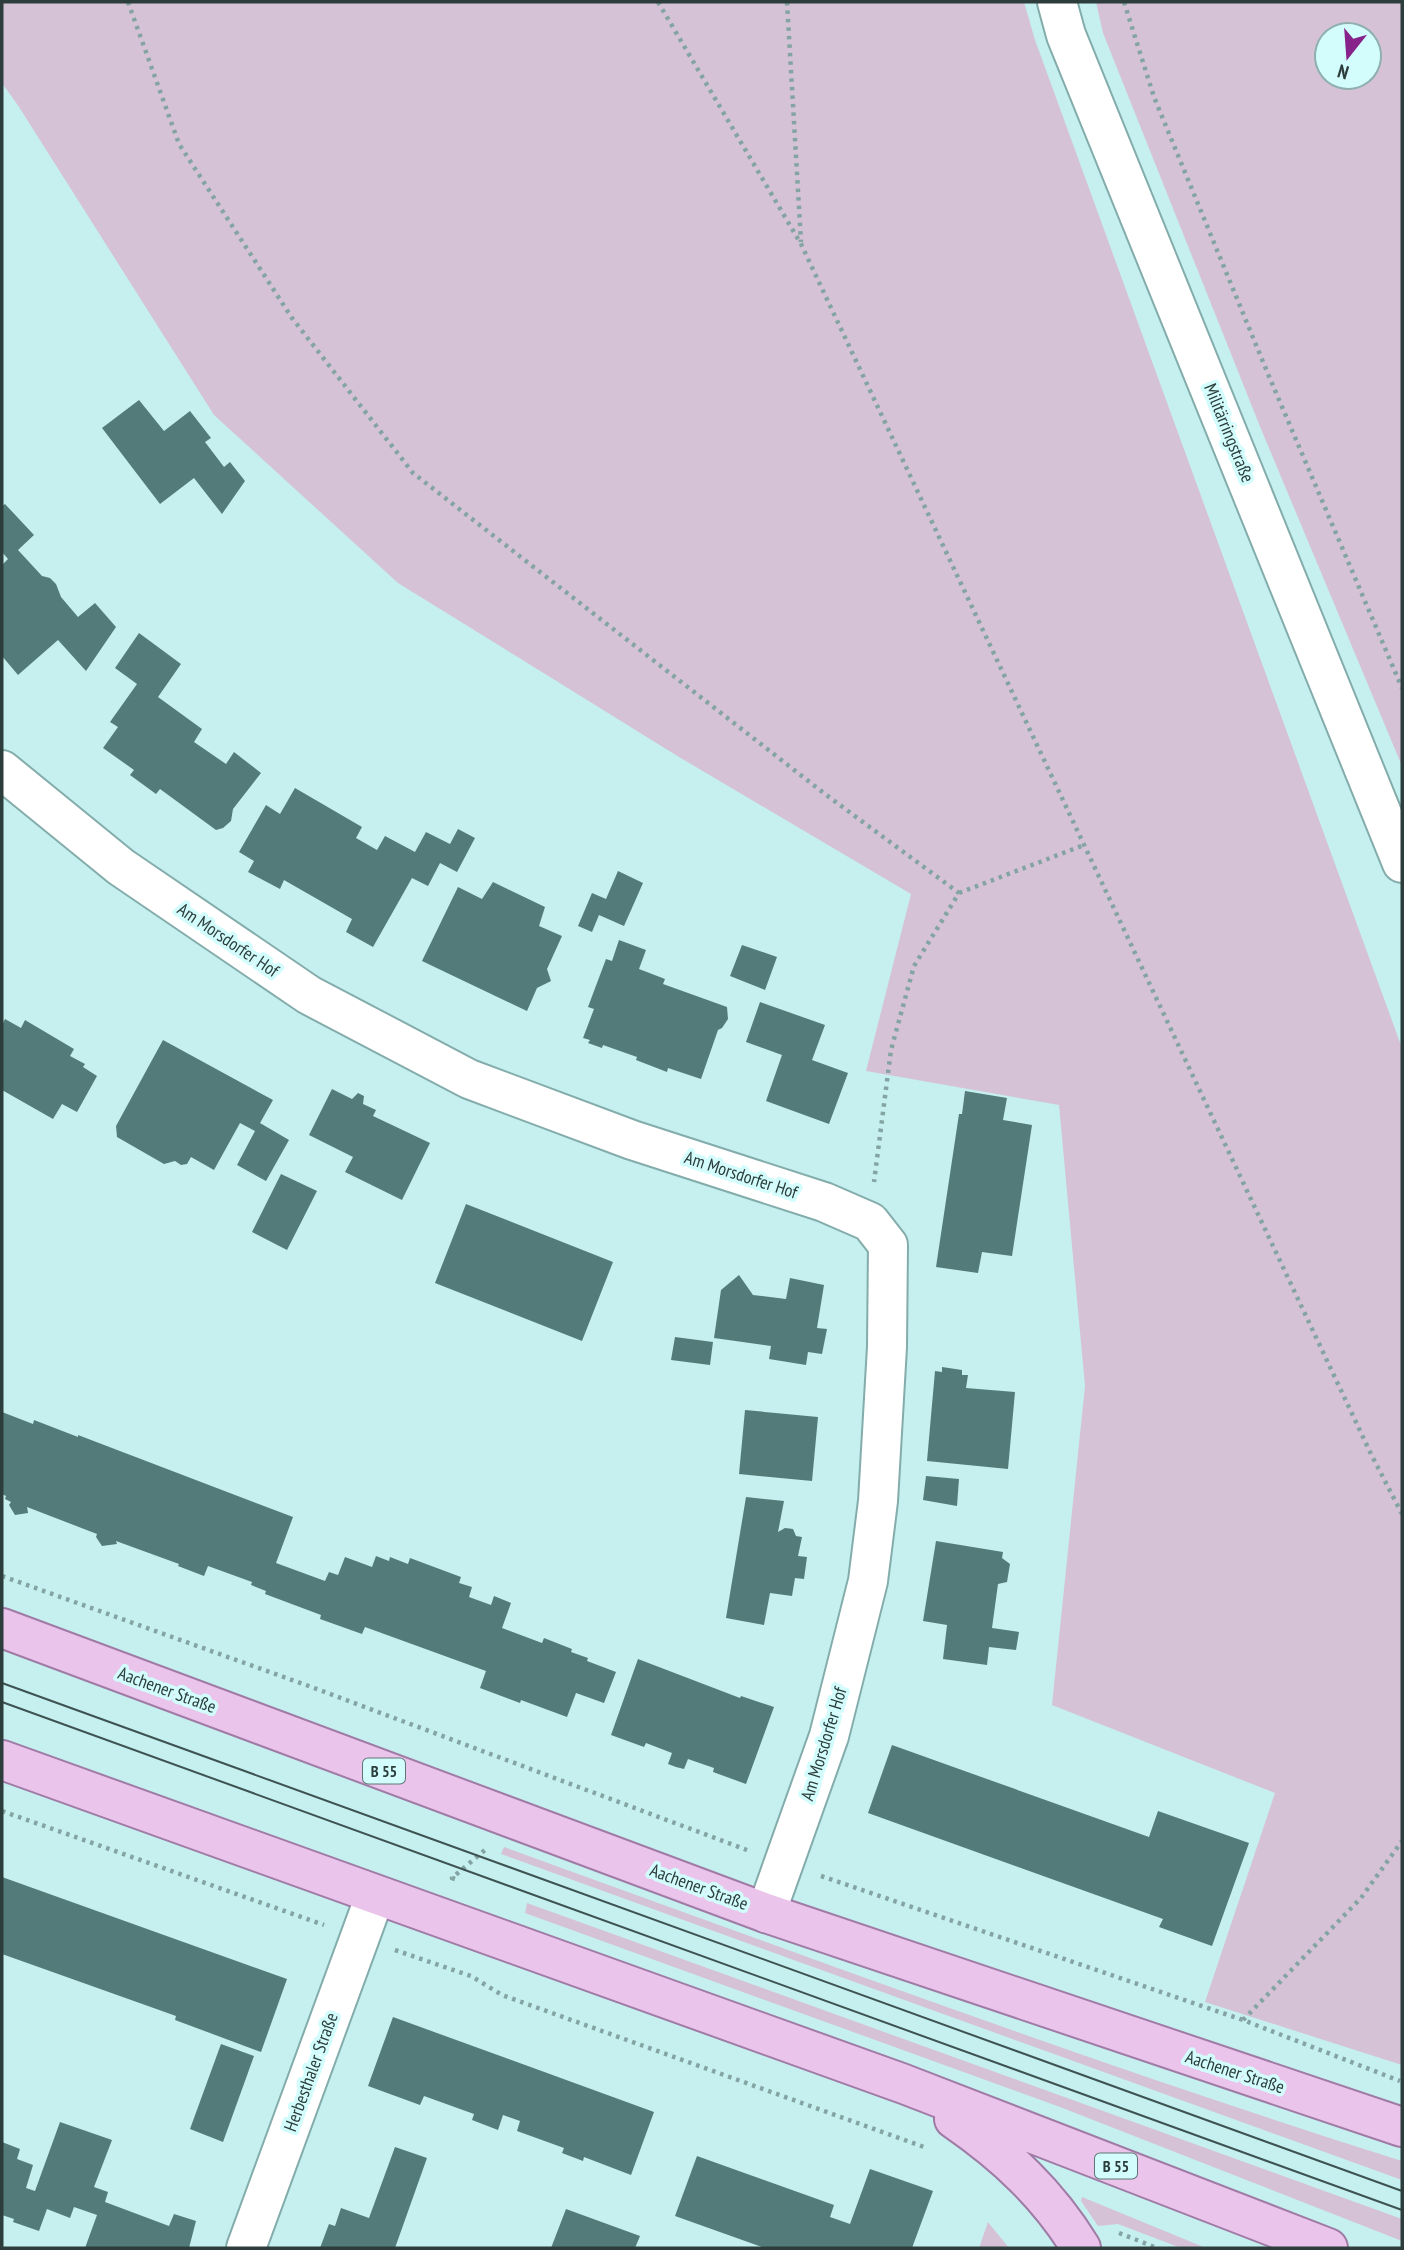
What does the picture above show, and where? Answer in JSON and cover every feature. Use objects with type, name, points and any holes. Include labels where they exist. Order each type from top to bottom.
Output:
[{"type":"main road","name":"Aachener Straße","points":[[2,1628],[766,1913],[1402,2127]]},
{"type":"main road","name":"B 55","points":[[2,1760],[904,2084],[1328,2248]]},
{"type":"main road","points":[[904,2084],[991,2144],[1051,2202],[1079,2245]]},
{"type":"street","name":"Militärringstraße","points":[[1057,2],[1066,35],[1402,863]]},
{"type":"street","name":"Am Morsdorfer Hof","points":[[2,770],[121,867],[309,995],[469,1079],[632,1140],[824,1202],[870,1222],[888,1245],[887,1347],[878,1501],[868,1581],[829,1736],[766,1913]]},
{"type":"street","name":"Herbesthaler Straße","points":[[246,2248],[375,1896]]},
{"type":"path","points":[[128,2],[179,144],[292,318],[413,473],[804,777],[959,893]]},
{"type":"path","points":[[658,2],[801,244],[1371,1454],[1402,1514]]},
{"type":"path","points":[[787,2],[801,244]]},
{"type":"path","points":[[1125,2],[1154,97],[1402,688]]},
{"type":"path","points":[[870,1222],[891,1051],[914,966],[959,893],[1084,845]]},
{"type":"path","points":[[2,1576],[785,1864],[1243,2020],[1402,2082]]},
{"type":"path","points":[[463,1801],[480,1750]]},
{"type":"path","points":[[2,1811],[471,1976],[502,1995],[870,2125],[934,2151]]},
{"type":"path","points":[[464,1882],[452,1878],[489,1846],[477,1842]]},
{"type":"path","points":[[1243,2020],[1361,1898],[1402,1842]]},
{"type":"path","points":[[484,1984],[498,1940]]},
{"type":"path","points":[[1079,2245],[1114,2231],[1157,2248]]},
{"type":"shaded area","points":[[2,2],[1024,2],[1035,40],[1402,1048],[1402,2065],[1205,2002],[1275,1793],[1052,1705],[1085,1386],[1059,1105],[866,1071],[911,894],[679,757],[398,583],[214,415],[2,83]]},
{"type":"shaded area","points":[[1096,2],[1402,2],[1402,766],[1261,429],[1103,33]]},
{"type":"shaded area","points":[[504,1847],[1064,2048],[1402,2161],[1402,2180],[501,1854]]},
{"type":"shaded area","points":[[527,1903],[1402,2219],[1402,2241],[1060,2107],[525,1913]]},
{"type":"shaded area","points":[[1082,2197],[1206,2248],[1181,2248],[1118,2224],[1098,2226],[1081,2201]]},
{"type":"shaded area","points":[[988,2222],[1009,2248],[979,2248]]},
{"type":"building","points":[[139,400],[164,431],[190,411],[211,438],[205,442],[224,467],[230,462],[245,481],[222,514],[194,478],[160,504],[102,428]]},
{"type":"building","points":[[5,504],[34,535],[18,550],[42,576],[50,578],[56,584],[61,597],[78,617],[95,603],[116,627],[86,671],[58,640],[18,675],[2,656],[2,565],[8,559],[2,552],[2,506]]},
{"type":"building","points":[[139,633],[181,664],[158,697],[202,729],[194,742],[226,764],[234,752],[261,773],[233,809],[231,821],[223,828],[216,830],[160,789],[156,794],[130,775],[134,770],[103,748],[118,727],[110,722],[137,684],[115,668]]},
{"type":"building","points":[[295,788],[362,827],[356,838],[377,850],[385,836],[415,852],[426,832],[450,844],[458,829],[475,838],[457,872],[440,863],[428,886],[412,878],[373,947],[346,932],[352,919],[284,880],[280,889],[248,872],[254,861],[239,852],[266,805],[280,814]]},
{"type":"building","points":[[618,871],[643,883],[624,926],[599,915],[592,932],[578,926],[592,893],[606,899]]},
{"type":"building","points":[[493,882],[545,907],[539,926],[562,936],[547,969],[551,981],[537,988],[527,1011],[422,961],[458,887],[482,899]]},
{"type":"building","points":[[619,940],[646,950],[639,969],[665,979],[663,984],[727,1007],[728,1019],[718,1030],[701,1079],[668,1068],[667,1072],[636,1060],[637,1057],[603,1045],[602,1048],[588,1043],[590,1040],[583,1038],[594,1009],[588,1007],[606,959],[612,961]]},
{"type":"building","points":[[742,945],[777,957],[765,990],[730,976]]},
{"type":"building","points":[[760,1002],[825,1025],[812,1060],[848,1073],[829,1124],[766,1101],[782,1055],[746,1042]]},
{"type":"building","points":[[5,1019],[21,1028],[25,1020],[74,1049],[70,1056],[85,1064],[83,1067],[97,1076],[77,1112],[62,1104],[53,1119],[2,1090],[2,1025]]},
{"type":"building","points":[[163,1040],[273,1100],[260,1123],[289,1140],[266,1181],[237,1165],[255,1131],[240,1123],[214,1170],[191,1157],[187,1164],[181,1165],[175,1161],[164,1164],[117,1137],[116,1126]]},
{"type":"building","points":[[332,1089],[352,1099],[358,1093],[364,1096],[363,1104],[376,1110],[373,1116],[430,1143],[402,1200],[345,1172],[353,1157],[309,1135]]},
{"type":"building","points":[[965,1091],[1007,1098],[1003,1120],[1032,1125],[1012,1256],[982,1252],[978,1273],[936,1267],[959,1114],[962,1114]]},
{"type":"building","points":[[281,1174],[317,1191],[287,1250],[252,1232]]},
{"type":"building","points":[[466,1204],[613,1262],[582,1341],[435,1283]]},
{"type":"building","points":[[739,1275],[753,1295],[786,1299],[790,1278],[824,1285],[817,1328],[827,1329],[822,1354],[808,1352],[806,1365],[769,1359],[771,1346],[714,1338],[721,1290]]},
{"type":"building","points":[[675,1337],[713,1342],[710,1365],[671,1360]]},
{"type":"building","points":[[942,1367],[962,1370],[962,1375],[968,1375],[966,1388],[1015,1392],[1008,1469],[927,1461],[935,1371],[942,1372]]},
{"type":"building","points":[[745,1410],[818,1417],[812,1481],[739,1474]]},
{"type":"building","points":[[2,1412],[33,1424],[34,1420],[78,1435],[293,1517],[276,1563],[325,1581],[329,1572],[338,1575],[345,1557],[372,1567],[376,1556],[389,1561],[390,1557],[408,1564],[410,1558],[461,1577],[459,1583],[472,1587],[469,1597],[491,1605],[494,1596],[511,1603],[502,1628],[542,1643],[544,1638],[572,1649],[571,1652],[588,1658],[587,1661],[616,1672],[604,1703],[576,1693],[567,1717],[521,1700],[520,1703],[480,1688],[486,1671],[365,1627],[362,1634],[320,1619],[321,1615],[265,1594],[266,1591],[251,1585],[252,1582],[208,1566],[204,1576],[116,1541],[117,1544],[102,1546],[97,1534],[27,1507],[28,1513],[15,1515],[9,1505],[11,1502],[2,1494]]},
{"type":"building","points":[[926,1476],[959,1479],[957,1506],[923,1500]]},
{"type":"building","points":[[746,1497],[784,1501],[778,1532],[785,1528],[793,1529],[796,1536],[802,1537],[798,1556],[807,1557],[804,1579],[795,1578],[792,1596],[770,1593],[764,1625],[726,1618]]},
{"type":"building","points":[[936,1541],[1003,1552],[1002,1558],[1010,1564],[1007,1582],[998,1584],[992,1628],[1019,1632],[1016,1650],[989,1647],[987,1665],[943,1659],[947,1625],[923,1621]]},
{"type":"building","points":[[638,1659],[740,1698],[741,1696],[774,1707],[746,1784],[688,1759],[684,1769],[676,1767],[668,1764],[672,1753],[646,1743],[644,1747],[611,1735]]},
{"type":"building","points":[[892,1745],[1149,1837],[1158,1811],[1249,1843],[1212,1946],[1159,1927],[1163,1919],[868,1813]]},
{"type":"building","points":[[2,1877],[287,1979],[261,2052],[175,2020],[176,2016],[2,1954]]},
{"type":"building","points":[[393,2017],[654,2112],[631,2175],[584,2157],[583,2161],[562,2153],[564,2148],[517,2131],[520,2121],[503,2115],[498,2130],[472,2120],[474,2114],[424,2096],[420,2105],[368,2086]]},
{"type":"building","points":[[221,2044],[254,2056],[223,2142],[190,2129]]},
{"type":"building","points":[[60,2122],[112,2140],[94,2187],[108,2192],[105,2202],[169,2226],[174,2214],[196,2221],[189,2248],[85,2248],[97,2215],[74,2207],[70,2218],[47,2209],[39,2231],[2,2215],[2,2142],[20,2149],[17,2159],[33,2165],[26,2188],[35,2191]]},
{"type":"building","points":[[395,2147],[427,2158],[395,2248],[320,2248],[329,2224],[335,2226],[341,2208],[369,2218]]},
{"type":"building","points":[[697,2156],[834,2205],[830,2217],[850,2224],[870,2169],[933,2191],[912,2248],[765,2248],[675,2216]]},
{"type":"building","points":[[566,2209],[640,2236],[635,2248],[551,2248]]},
{"type":"tram line","points":[[2,1683],[1402,2191]]},
{"type":"tram line","points":[[2,1702],[1402,2210]]}]
